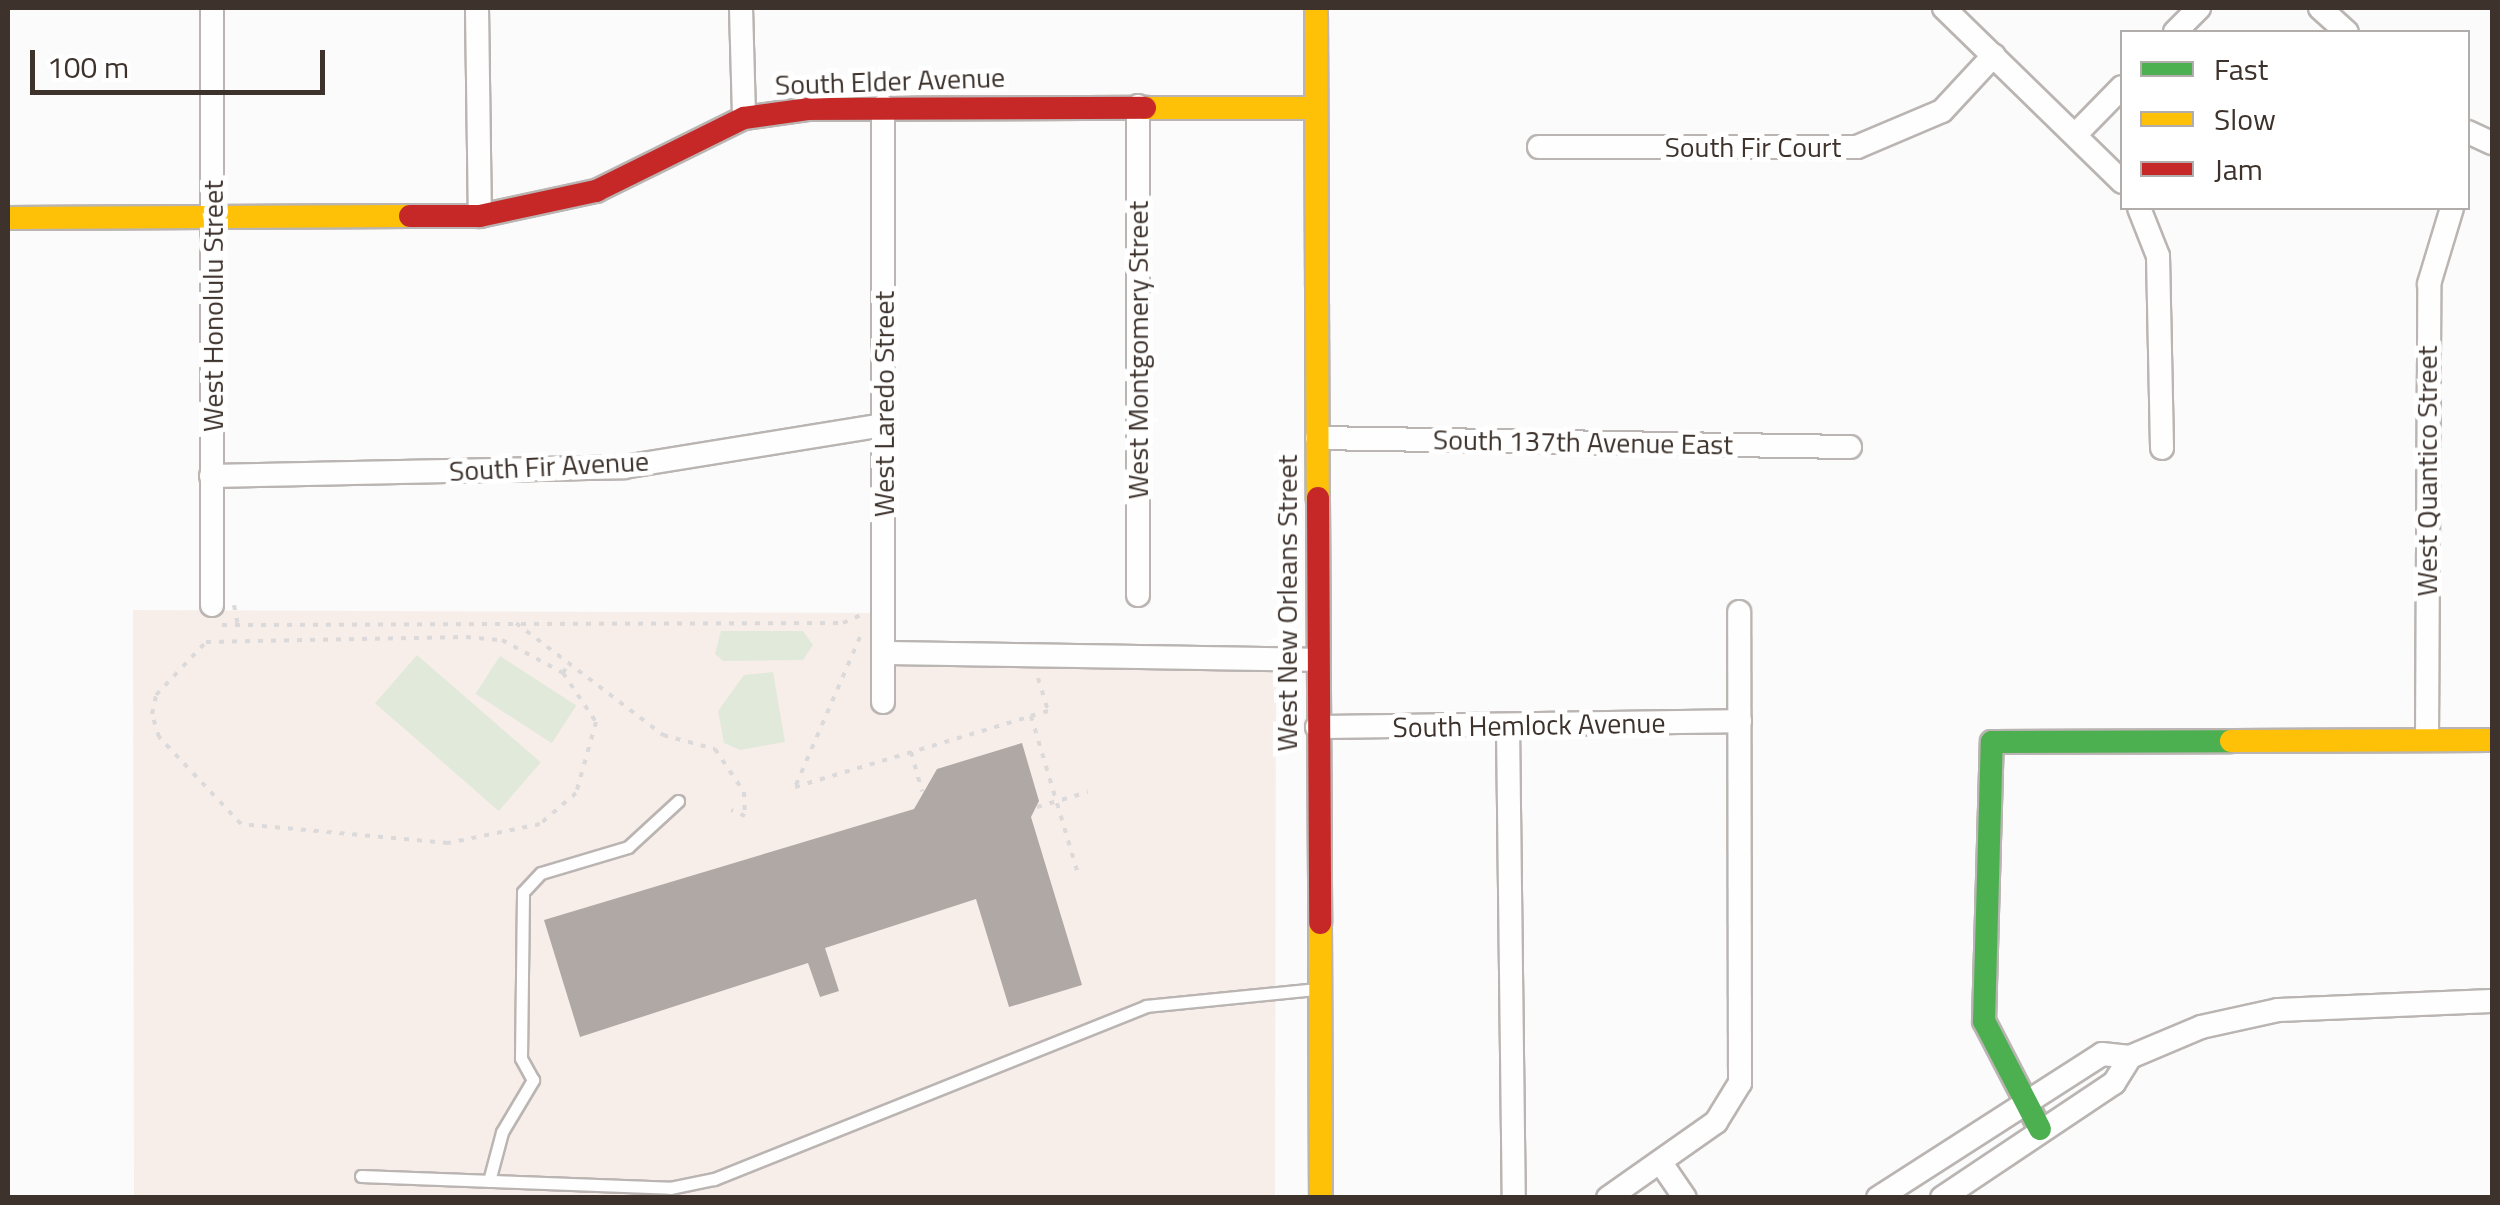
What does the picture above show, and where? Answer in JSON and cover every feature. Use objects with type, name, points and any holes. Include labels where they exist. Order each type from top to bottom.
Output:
[{"type":"street","name":"West Honolulu Street","points":[[212,8],[211,476],[218,610]]},
{"type":"street","points":[[477,8],[480,216]]},
{"type":"street","points":[[742,8],[744,118]]},
{"type":"street","name":"West New Orleans Street","points":[[1316,8],[1321,1198]]},
{"type":"street","points":[[1944,8],[2078,134],[2120,180]]},
{"type":"street","points":[[2177,30],[2200,8]]},
{"type":"street","points":[[2320,8],[2345,30]]},
{"type":"street","name":"South Fir Court","points":[[1538,147],[1858,147],[1942,111],[1994,55]]},
{"type":"street","points":[[2078,134],[2120,89]]},
{"type":"street","name":"South Elder Avenue","points":[[8,218],[480,216],[596,191],[744,118],[883,106],[1315,108]]},
{"type":"street","name":"West Laredo Street","points":[[883,106],[883,702]]},
{"type":"street","name":"West Montgomery Street","points":[[1138,106],[1138,595]]},
{"type":"street","points":[[2140,210],[2158,256],[2162,448]]},
{"type":"street","name":"West Quantico Street","points":[[2427,739],[2430,284],[2451,210]]},
{"type":"street","name":"South Fir Avenue","points":[[211,476],[624,467],[884,425]]},
{"type":"street","name":"South 137th Avenue East","points":[[1317,438],[1850,447]]},
{"type":"street","points":[[1608,1198],[1644,1188],[1661,1163],[1716,1122],[1740,1083],[1738,612]]},
{"type":"street","points":[[884,653],[1316,660]]},
{"type":"street","name":"South Hemlock Avenue","points":[[1317,727],[1740,721]]},
{"type":"street","points":[[1508,726],[1514,1198]]},
{"type":"street","points":[[2040,1130],[2020,1098],[1984,1021],[1992,742],[2492,740]]},
{"type":"street","points":[[1878,1198],[2020,1098],[2102,1054],[2130,1058],[2201,1027],[2278,1010],[2492,1001]]},
{"type":"street","points":[[1942,1198],[2114,1083],[2130,1058]]},
{"type":"street","points":[[1661,1163],[1685,1198]]},
{"type":"lane","points":[[488,1181],[502,1132],[533,1080],[521,1058],[523,892],[541,872],[628,847],[678,801]]},
{"type":"lane","points":[[361,1176],[670,1188],[714,1180],[1146,1006],[1321,989]]},
{"type":"path","points":[[218,610],[238,625]]},
{"type":"path","points":[[218,610],[238,625],[842,622],[865,614]]},
{"type":"path","points":[[516,623],[663,735],[723,756],[744,792],[745,816],[731,810]]},
{"type":"path","points":[[865,626],[795,788],[1048,711],[1027,668]]},
{"type":"path","points":[[502,640],[562,673],[596,722],[576,793],[540,824],[448,842],[242,824],[158,737],[152,714],[181,664],[206,642],[502,640]]},
{"type":"path","points":[[562,673],[569,663]]},
{"type":"path","points":[[1031,716],[1079,876]]},
{"type":"path","points":[[911,752],[922,791]]},
{"type":"path","points":[[1037,806],[1088,792]]},
{"type":"shaded area","points":[[133,610],[871,613],[872,665],[1276,668],[1275,1197],[134,1197]]},
{"type":"green space","points":[[721,631],[803,631],[813,645],[803,660],[723,661],[715,654]]},
{"type":"green space","points":[[417,655],[541,763],[499,811],[375,703]]},
{"type":"green space","points":[[500,656],[576,706],[552,743],[475,694]]},
{"type":"green space","points":[[773,672],[785,742],[740,750],[724,743],[718,711],[744,675]]},
{"type":"building","points":[[1022,743],[1039,801],[1031,817],[1082,985],[1009,1007],[976,899],[825,948],[839,991],[820,997],[808,963],[580,1037],[544,920],[914,809],[937,769]]},
{"type":"traffic: fast","points":[[2040,1129],[1984,1021],[1992,742],[2231,741]]},
{"type":"traffic: slow","points":[[1316,8],[1318,498]]},
{"type":"traffic: slow","points":[[1145,108],[1315,108]]},
{"type":"traffic: slow","points":[[8,218],[410,216]]},
{"type":"traffic: slow","points":[[2231,741],[2492,740]]},
{"type":"traffic: slow","points":[[1320,923],[1321,1198]]},
{"type":"traffic: jam","points":[[410,216],[480,216],[596,191],[744,118],[809,109],[1145,108]]},
{"type":"traffic: jam","points":[[1318,498],[1320,923]]}]
